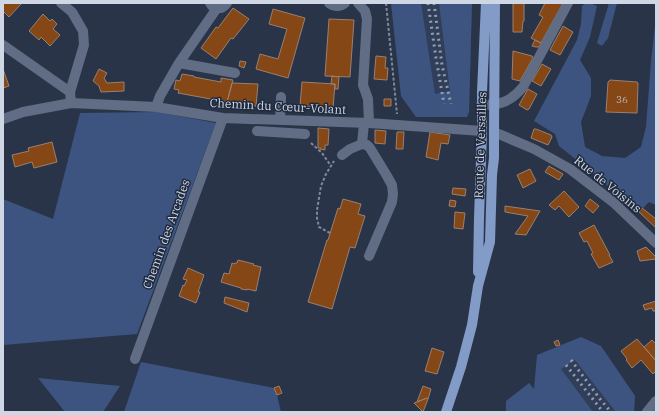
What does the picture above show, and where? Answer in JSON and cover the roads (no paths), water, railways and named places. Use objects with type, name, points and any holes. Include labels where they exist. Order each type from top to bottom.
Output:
[{"type":"main road","name":"Route de Versailles","points":[[478,286],[486,3]]},
{"type":"main road","name":"Route de Versailles","points":[[446,412],[461,367],[472,325],[478,286],[490,242],[494,158],[496,3]]},
{"type":"main road","points":[[482,131],[494,132]]},
{"type":"street","points":[[61,3],[72,12],[82,31],[84,45],[70,92],[71,103]]},
{"type":"street","points":[[156,107],[160,96],[213,6],[222,8],[227,3]]},
{"type":"street","points":[[329,3],[336,6],[340,6],[345,3]]},
{"type":"street","points":[[358,3],[365,10],[367,19],[363,85],[368,99],[362,144]]},
{"type":"street","points":[[482,105],[494,105],[516,96],[523,87],[568,3]]},
{"type":"street","points":[[3,45],[70,92]]},
{"type":"street","points":[[179,63],[235,73]]},
{"type":"street","points":[[280,120],[281,97]]},
{"type":"street","name":"Chemin du Cœur-Volant","points":[[3,120],[23,112],[71,103],[156,107],[223,118],[366,123],[482,131]]},
{"type":"street","name":"Chemin des Arcades","points":[[135,359],[223,118]]},
{"type":"street","points":[[257,131],[305,134]]},
{"type":"street","name":"Rue de Voisins","points":[[494,132],[534,149],[570,169],[613,202],[656,243]]},
{"type":"street","points":[[342,155],[350,149],[362,144],[367,145],[374,153],[392,185],[392,202],[369,256]]},
{"type":"street","points":[[647,412],[656,401]]},
{"type":"railway","points":[[428,3],[444,104]]},
{"type":"railway","points":[[434,3],[442,65],[451,104]]},
{"type":"railway","points":[[571,360],[611,412]]},
{"type":"railway","points":[[566,365],[603,412]]}]
